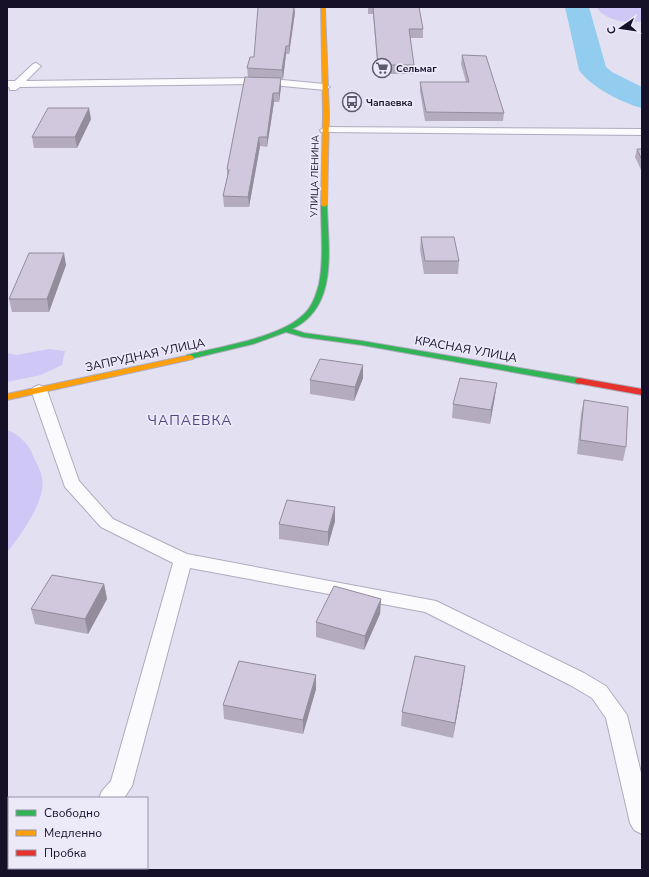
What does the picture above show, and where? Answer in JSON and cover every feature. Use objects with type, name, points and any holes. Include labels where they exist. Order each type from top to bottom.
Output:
[{"type":"street","name":"УЛИЦА ЛЕНИНА","points":[[286,330],[304,319],[316,303],[323,281],[325,86],[323,7]]},
{"type":"street","name":"ЗАПРУДНАЯ УЛИЦА","points":[[7,397],[218,351],[286,330]]},
{"type":"street","name":"КРАСНАЯ УЛИЦА","points":[[286,330],[303,335],[362,343],[642,392]]},
{"type":"lane","points":[[7,94],[36,66]]},
{"type":"lane","points":[[7,84],[261,81],[325,86]]},
{"type":"lane","points":[[325,130],[642,132]]},
{"type":"lane","points":[[39,390],[71,483],[107,523],[183,560],[429,606],[577,679],[599,692],[616,715],[642,823]]},
{"type":"lane","points":[[111,797],[121,786],[183,560]]},
{"type":"shaded area","points":[[642,7],[642,21],[624,22],[612,19],[601,12],[597,8]]},
{"type":"shaded area","points":[[49,349],[65,351],[62,365],[41,375],[7,382],[7,353],[16,355]]},
{"type":"shaded area","points":[[7,430],[20,437],[30,448],[41,473],[42,487],[37,507],[19,537],[7,552]]},
{"type":"building","points":[[258,7],[294,7],[289,46],[286,46],[282,70],[247,68],[250,57],[254,57]]},
{"type":"building","points":[[373,7],[419,7],[423,29],[409,29],[414,65],[378,65]]},
{"type":"building","points":[[462,55],[486,56],[504,113],[426,112],[420,82],[469,82]]},
{"type":"building","points":[[245,77],[281,78],[279,93],[273,93],[267,137],[259,137],[248,197],[223,196],[229,170],[227,169]]},
{"type":"building","points":[[48,108],[89,108],[75,137],[32,137]]},
{"type":"building","points":[[637,149],[642,149],[642,160]]},
{"type":"building","points":[[421,237],[454,237],[459,261],[425,261]]},
{"type":"building","points":[[29,253],[64,253],[47,299],[9,299]]},
{"type":"building","points":[[320,359],[363,365],[355,387],[310,380]]},
{"type":"building","points":[[460,378],[497,383],[491,410],[453,404]]},
{"type":"building","points":[[584,400],[628,407],[626,447],[580,440]]},
{"type":"building","points":[[287,500],[335,507],[328,532],[279,524]]},
{"type":"building","points":[[52,575],[104,584],[85,619],[31,609]]},
{"type":"building","points":[[334,586],[381,599],[365,636],[316,622]]},
{"type":"building","points":[[415,656],[465,666],[455,723],[402,712]]},
{"type":"building","points":[[239,661],[316,675],[303,720],[223,705]]},
{"type":"waterway","points":[[577,7],[585,33],[593,70],[602,78],[642,99]]},
{"type":"traffic: fast","points":[[190,357],[233,347],[283,331],[305,318],[317,301],[323,281],[325,253],[324,205]]},
{"type":"traffic: fast","points":[[286,330],[303,335],[362,343],[579,381]]},
{"type":"traffic: slow","points":[[323,7],[326,114],[324,205]]},
{"type":"traffic: slow","points":[[7,397],[190,357]]},
{"type":"traffic: jam","points":[[579,381],[642,392]]},
{"type":"place","name":"Сельмаг","points":[[382,68]]},
{"type":"place","name":"Чапаевка","points":[[352,102]]},
{"type":"district","name":"ЧАПАЕВКА","points":[[190,420]]}]
